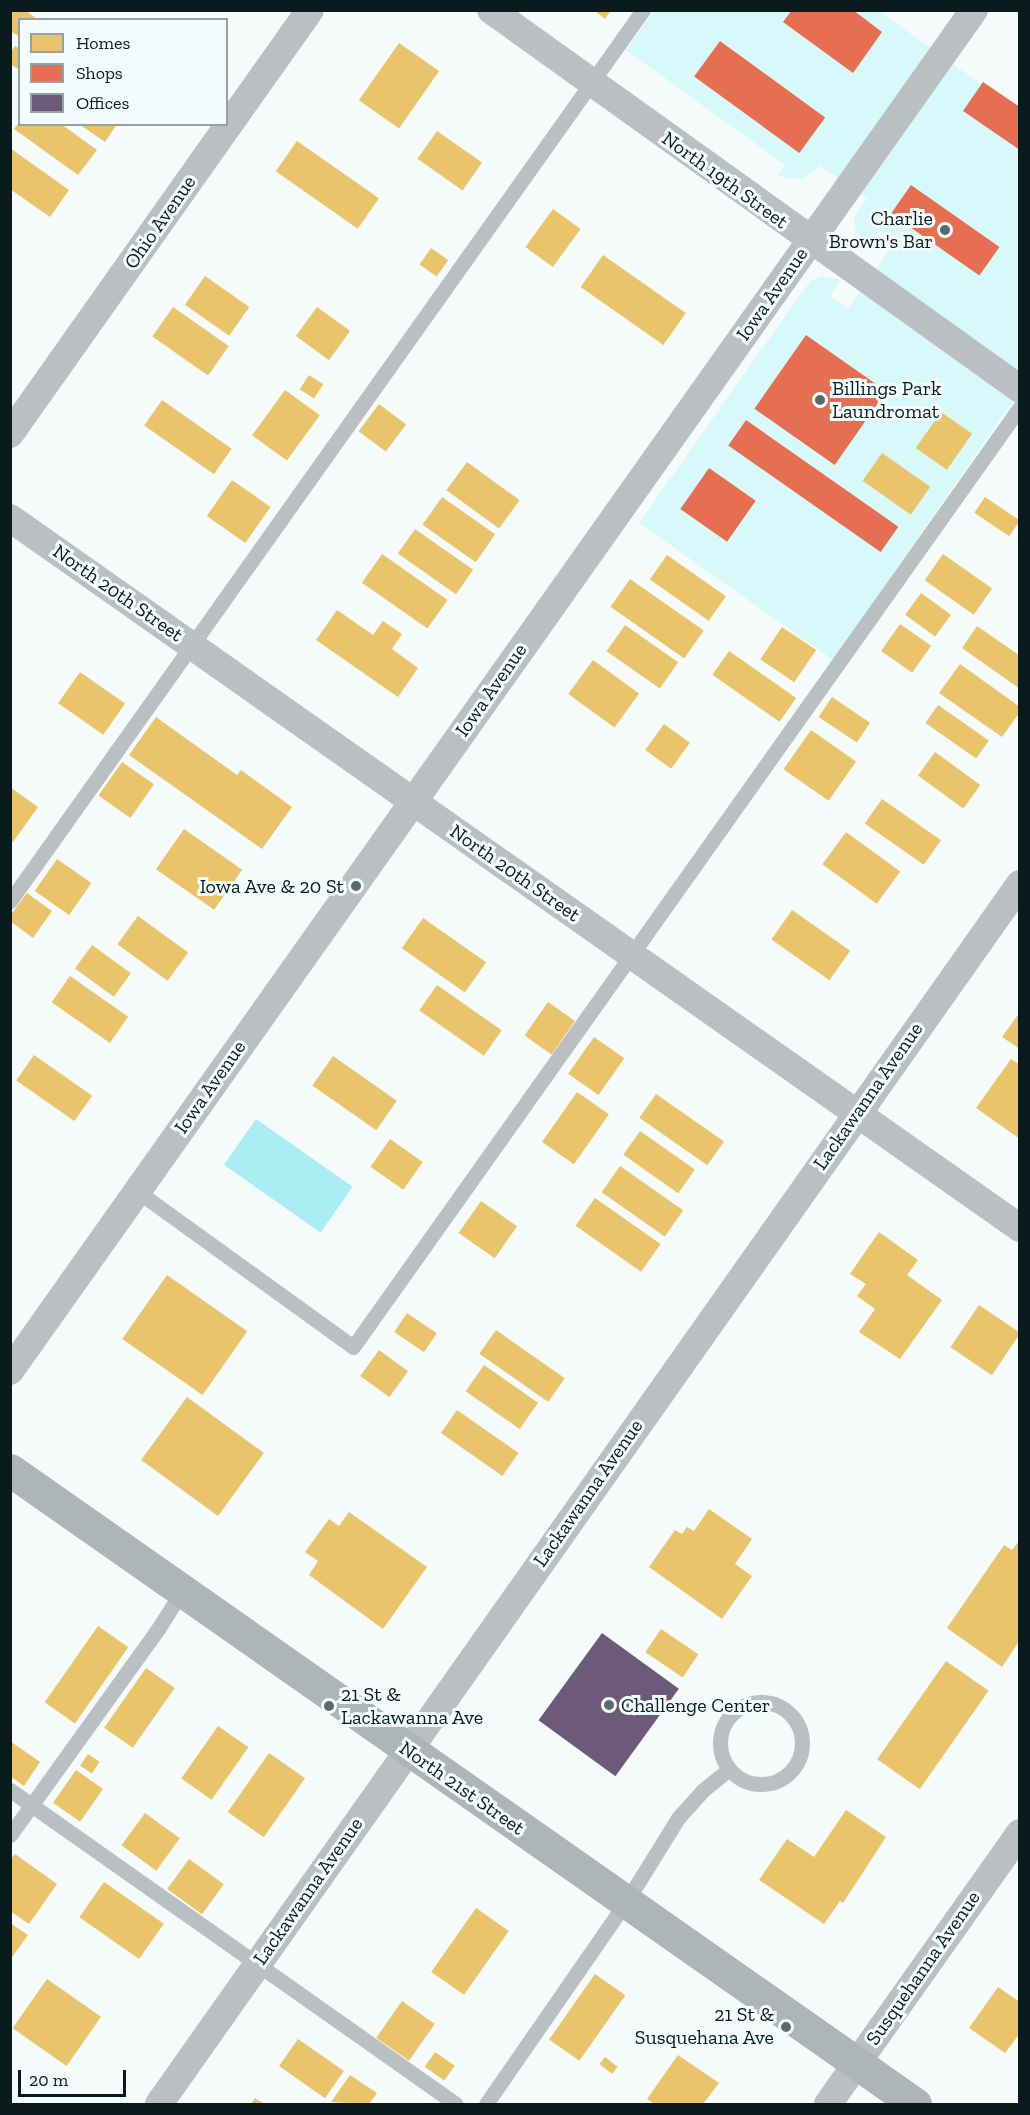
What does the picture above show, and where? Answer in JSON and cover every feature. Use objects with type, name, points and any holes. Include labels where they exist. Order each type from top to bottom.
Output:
[{"type":"street","name":"Ohio Avenue","points":[[228,126],[310,10]]},
{"type":"street","name":"North 19th Street","points":[[491,10],[810,241],[1020,389]]},
{"type":"street","name":"Iowa Avenue","points":[[10,1371],[412,800],[974,10]]},
{"type":"street","name":"Ohio Avenue","points":[[10,434],[228,126]]},
{"type":"street","name":"North 20th Street","points":[[10,518],[1020,1228]]},
{"type":"street","name":"Lackawanna Avenue","points":[[159,2104],[856,1113],[1020,884]]},
{"type":"street","name":"North 21st Street","points":[[10,1470],[915,2104]]},
{"type":"street","name":"Susquehanna Avenue","points":[[828,2104],[1020,1833]]},
{"type":"lane","points":[[10,901],[194,646],[643,10]]},
{"type":"lane","points":[[137,1191],[353,1347],[1020,407]]},
{"type":"lane","points":[[10,1834],[158,1629],[182,1591]]},
{"type":"lane","points":[[762,1703],[779,1707],[792,1717],[800,1732],[802,1746],[799,1758],[789,1773],[773,1782],[755,1784],[743,1780],[729,1769],[722,1753],[721,1737],[732,1715],[746,1706],[762,1703]]},
{"type":"lane","points":[[486,2104],[626,1902],[678,1818],[702,1791],[729,1769]]},
{"type":"lane","points":[[10,1790],[456,2104]]},
{"type":"shaded area","points":[[654,11],[879,11],[1019,111],[1019,392],[833,660],[639,523],[812,280],[822,276],[841,280],[830,296],[848,309],[896,240],[879,230],[869,244],[856,231],[854,223],[855,215],[867,199],[820,166],[803,178],[790,179],[778,175],[785,165],[626,50]]},
{"type":"shaded area","points":[[256,1119],[353,1187],[321,1233],[224,1165]]},
{"type":"building: Homes","points":[[10,10],[25,10],[35,18],[18,18],[18,36],[10,31]]},
{"type":"building: Homes","points":[[594,10],[611,10],[605,19]]},
{"type":"building: Homes","points":[[399,43],[439,71],[399,128],[359,100]]},
{"type":"building: Homes","points":[[15,46],[18,48],[18,69],[10,64],[10,53]]},
{"type":"building: Homes","points":[[18,124],[18,126],[64,126],[97,150],[78,175],[14,129]]},
{"type":"building: Homes","points":[[82,126],[116,126],[105,142]]},
{"type":"building: Homes","points":[[437,131],[482,163],[463,190],[417,159]]},
{"type":"building: Homes","points":[[297,141],[379,198],[358,229],[276,171]]},
{"type":"building: Homes","points":[[10,148],[69,190],[50,217],[10,189]]},
{"type":"building: Homes","points":[[553,209],[581,229],[553,267],[525,247]]},
{"type":"building: Homes","points":[[431,248],[448,260],[437,276],[420,264]]},
{"type":"building: Homes","points":[[603,255],[686,313],[663,345],[581,287]]},
{"type":"building: Homes","points":[[205,276],[249,307],[229,336],[185,305]]},
{"type":"building: Homes","points":[[173,307],[229,346],[208,375],[152,336]]},
{"type":"building: Homes","points":[[317,307],[350,331],[329,360],[296,336]]},
{"type":"building: Homes","points":[[309,375],[323,384],[314,399],[300,389]]},
{"type":"building: Homes","points":[[285,390],[320,415],[287,461],[252,435]]},
{"type":"building: Homes","points":[[162,400],[232,449],[214,474],[144,425]]},
{"type":"building: Homes","points":[[379,404],[406,424],[386,452],[359,431]]},
{"type":"building: Homes","points":[[941,412],[972,434],[947,470],[916,448]]},
{"type":"building: Homes","points":[[882,453],[930,487],[911,515],[862,481]]},
{"type":"building: Homes","points":[[467,462],[520,500],[499,529],[446,490]]},
{"type":"building: Homes","points":[[232,480],[271,507],[245,543],[207,516]]},
{"type":"building: Homes","points":[[442,497],[495,534],[476,562],[422,525]]},
{"type":"building: Homes","points":[[985,497],[1020,520],[1009,536],[974,513]]},
{"type":"building: Homes","points":[[415,529],[473,570],[456,594],[398,554]]},
{"type":"building: Homes","points":[[382,554],[448,600],[427,629],[362,583]]},
{"type":"building: Homes","points":[[943,554],[992,588],[974,615],[925,580]]},
{"type":"building: Homes","points":[[667,555],[726,596],[709,621],[650,580]]},
{"type":"building: Homes","points":[[630,579],[704,631],[684,658],[610,607]]},
{"type":"building: Homes","points":[[921,593],[951,615],[935,637],[905,615]]},
{"type":"building: Homes","points":[[337,610],[373,635],[383,621],[402,634],[392,649],[418,668],[398,697],[316,640]]},
{"type":"building: Homes","points":[[900,624],[931,646],[912,673],[881,651]]},
{"type":"building: Homes","points":[[625,625],[678,662],[660,688],[607,651]]},
{"type":"building: Homes","points":[[977,626],[1020,656],[1020,689],[962,648]]},
{"type":"building: Homes","points":[[782,627],[816,650],[794,682],[760,659]]},
{"type":"building: Homes","points":[[729,651],[796,698],[780,722],[712,675]]},
{"type":"building: Homes","points":[[593,660],[639,694],[614,727],[568,694]]},
{"type":"building: Homes","points":[[960,664],[1020,707],[1020,712],[1002,737],[939,693]]},
{"type":"building: Homes","points":[[80,672],[125,704],[103,735],[58,703]]},
{"type":"building: Homes","points":[[832,697],[870,723],[857,743],[819,717]]},
{"type":"building: Homes","points":[[938,705],[989,741],[976,759],[925,723]]},
{"type":"building: Homes","points":[[156,717],[237,775],[241,770],[292,807],[262,849],[129,755]]},
{"type":"building: Homes","points":[[664,724],[690,743],[671,769],[645,750]]},
{"type":"building: Homes","points":[[811,730],[856,762],[829,801],[783,769]]},
{"type":"building: Homes","points":[[935,752],[980,785],[963,808],[918,775]]},
{"type":"building: Homes","points":[[122,762],[154,784],[130,818],[98,796]]},
{"type":"building: Homes","points":[[10,787],[38,807],[13,842],[10,840]]},
{"type":"building: Homes","points":[[882,799],[941,840],[924,865],[865,824]]},
{"type":"building: Homes","points":[[184,829],[242,870],[214,910],[156,869]]},
{"type":"building: Homes","points":[[846,832],[900,871],[877,904],[822,864]]},
{"type":"building: Homes","points":[[57,859],[91,883],[69,915],[35,891]]},
{"type":"building: Homes","points":[[27,893],[52,911],[33,938],[10,921],[10,916]]},
{"type":"building: Homes","points":[[792,910],[850,951],[830,980],[771,939]]},
{"type":"building: Homes","points":[[138,916],[188,952],[168,981],[117,944]]},
{"type":"building: Homes","points":[[423,918],[486,962],[465,992],[402,948]]},
{"type":"building: Homes","points":[[92,945],[131,973],[114,997],[75,968]]},
{"type":"building: Homes","points":[[70,976],[128,1017],[110,1043],[52,1002]]},
{"type":"building: Homes","points":[[437,985],[502,1030],[484,1056],[419,1010]]},
{"type":"building: Homes","points":[[548,1002],[575,1021],[552,1055],[524,1036]]},
{"type":"building: Homes","points":[[1020,1012],[1020,1049],[1002,1037]]},
{"type":"building: Homes","points":[[594,1037],[624,1058],[598,1095],[568,1074]]},
{"type":"building: Homes","points":[[34,1055],[92,1096],[74,1121],[16,1080]]},
{"type":"building: Homes","points":[[333,1056],[397,1101],[376,1130],[312,1085]]},
{"type":"building: Homes","points":[[1011,1059],[1020,1065],[1020,1139],[976,1108]]},
{"type":"building: Homes","points":[[577,1092],[609,1114],[574,1164],[542,1142]]},
{"type":"building: Homes","points":[[656,1094],[724,1142],[707,1165],[639,1118]]},
{"type":"building: Homes","points":[[640,1131],[695,1169],[678,1193],[623,1155]]},
{"type":"building: Homes","points":[[390,1139],[423,1162],[403,1190],[370,1167]]},
{"type":"building: Homes","points":[[620,1166],[683,1210],[665,1236],[602,1192]]},
{"type":"building: Homes","points":[[595,1198],[661,1244],[641,1272],[575,1226]]},
{"type":"building: Homes","points":[[481,1201],[517,1226],[495,1258],[459,1233]]},
{"type":"building: Homes","points":[[879,1232],[918,1260],[907,1275],[942,1300],[900,1359],[859,1332],[875,1309],[857,1296],[866,1284],[850,1274]]},
{"type":"building: Homes","points":[[167,1275],[247,1331],[203,1395],[122,1339]]},
{"type":"building: Homes","points":[[979,1305],[1020,1333],[992,1375],[950,1347]]},
{"type":"building: Homes","points":[[407,1313],[437,1333],[424,1352],[394,1332]]},
{"type":"building: Homes","points":[[496,1330],[565,1378],[548,1402],[479,1354]]},
{"type":"building: Homes","points":[[379,1350],[408,1371],[389,1397],[360,1376]]},
{"type":"building: Homes","points":[[484,1365],[538,1403],[520,1429],[466,1391]]},
{"type":"building: Homes","points":[[187,1397],[264,1453],[218,1516],[141,1460]]},
{"type":"building: Homes","points":[[457,1410],[518,1453],[502,1476],[441,1433]]},
{"type":"building: Homes","points":[[709,1509],[752,1539],[735,1564],[752,1576],[722,1619],[649,1567],[675,1530],[682,1534],[687,1527],[694,1531]]},
{"type":"building: Homes","points":[[349,1512],[427,1567],[383,1629],[309,1575],[318,1561],[305,1552],[329,1519],[339,1526]]},
{"type":"building: Homes","points":[[1020,1540],[1020,1640],[1002,1667],[947,1628],[1004,1545],[1012,1550]]},
{"type":"building: Homes","points":[[98,1626],[128,1647],[75,1723],[45,1702]]},
{"type":"building: Homes","points":[[661,1629],[698,1654],[683,1677],[645,1652]]},
{"type":"building: Homes","points":[[946,1661],[989,1691],[920,1789],[877,1759]]},
{"type":"building: Homes","points":[[146,1668],[175,1688],[133,1748],[104,1728]]},
{"type":"building: Homes","points":[[218,1726],[248,1747],[212,1800],[181,1778]]},
{"type":"building: Homes","points":[[10,1741],[40,1762],[24,1786],[10,1776]]},
{"type":"building: Homes","points":[[269,1753],[305,1778],[264,1837],[228,1812]]},
{"type":"building: Homes","points":[[88,1754],[100,1762],[92,1773],[80,1766]]},
{"type":"building: Homes","points":[[76,1770],[103,1789],[80,1822],[53,1803]]},
{"type":"building: Homes","points":[[846,1810],[886,1837],[843,1903],[840,1901],[824,1924],[759,1880],[787,1839],[814,1857]]},
{"type":"building: Homes","points":[[145,1813],[180,1838],[156,1871],[121,1845]]},
{"type":"building: Homes","points":[[15,1854],[57,1884],[29,1924],[10,1911],[10,1860]]},
{"type":"building: Homes","points":[[189,1859],[224,1884],[202,1914],[167,1889]]},
{"type":"building: Homes","points":[[104,1882],[164,1924],[139,1959],[79,1917]]},
{"type":"building: Homes","points":[[476,1908],[509,1931],[464,1995],[431,1972]]},
{"type":"building: Homes","points":[[10,1923],[28,1935],[10,1960]]},
{"type":"building: Homes","points":[[595,1974],[625,1995],[579,2061],[549,2040]]},
{"type":"building: Homes","points":[[47,1979],[101,2017],[67,2066],[13,2028]]},
{"type":"building: Homes","points":[[998,1987],[1020,2002],[1020,2033],[1005,2053],[969,2028]]},
{"type":"building: Homes","points":[[402,2001],[435,2024],[409,2061],[376,2038]]},
{"type":"building: Homes","points":[[298,2039],[344,2071],[325,2098],[279,2066]]},
{"type":"building: Homes","points":[[435,2052],[455,2066],[444,2081],[425,2067]]},
{"type":"building: Homes","points":[[678,2055],[719,2083],[703,2104],[655,2104],[647,2099]]},
{"type":"building: Homes","points":[[605,2057],[618,2067],[612,2074],[599,2064]]},
{"type":"building: Homes","points":[[350,2075],[377,2093],[369,2104],[331,2102]]},
{"type":"building: Homes","points":[[255,2098],[264,2104],[251,2104]]},
{"type":"building: Shops","points":[[792,10],[853,10],[882,32],[853,73],[783,22]]},
{"type":"building: Shops","points":[[720,41],[825,117],[799,153],[694,77]]},
{"type":"building: Shops","points":[[983,82],[1020,107],[1020,150],[963,111]]},
{"type":"building: Shops","name":"Charlie Brown's Bar","points":[[911,185],[999,247],[979,276],[891,214]]},
{"type":"building: Shops","name":"Billings Park Laundromat","points":[[806,335],[886,391],[835,465],[754,409]]},
{"type":"building: Shops","points":[[746,420],[898,527],[881,552],[728,445]]},
{"type":"building: Shops","points":[[709,468],[756,501],[727,542],[680,509]]},
{"type":"building: Offices","name":"Challenge Center","points":[[602,1633],[679,1689],[615,1776],[539,1720]]},
{"type":"place","name":"Charlie Brown's Bar","points":[[945,230]]},
{"type":"place","name":"Billings Park Laundromat","points":[[820,400]]},
{"type":"place","name":"Iowa Ave & 20 St","points":[[356,886]]},
{"type":"place","name":"Challenge Center","points":[[609,1705]]},
{"type":"place","name":"21 St & Lackawanna Ave","points":[[329,1706]]},
{"type":"place","name":"21 St & Susquehana Ave","points":[[786,2027]]}]
